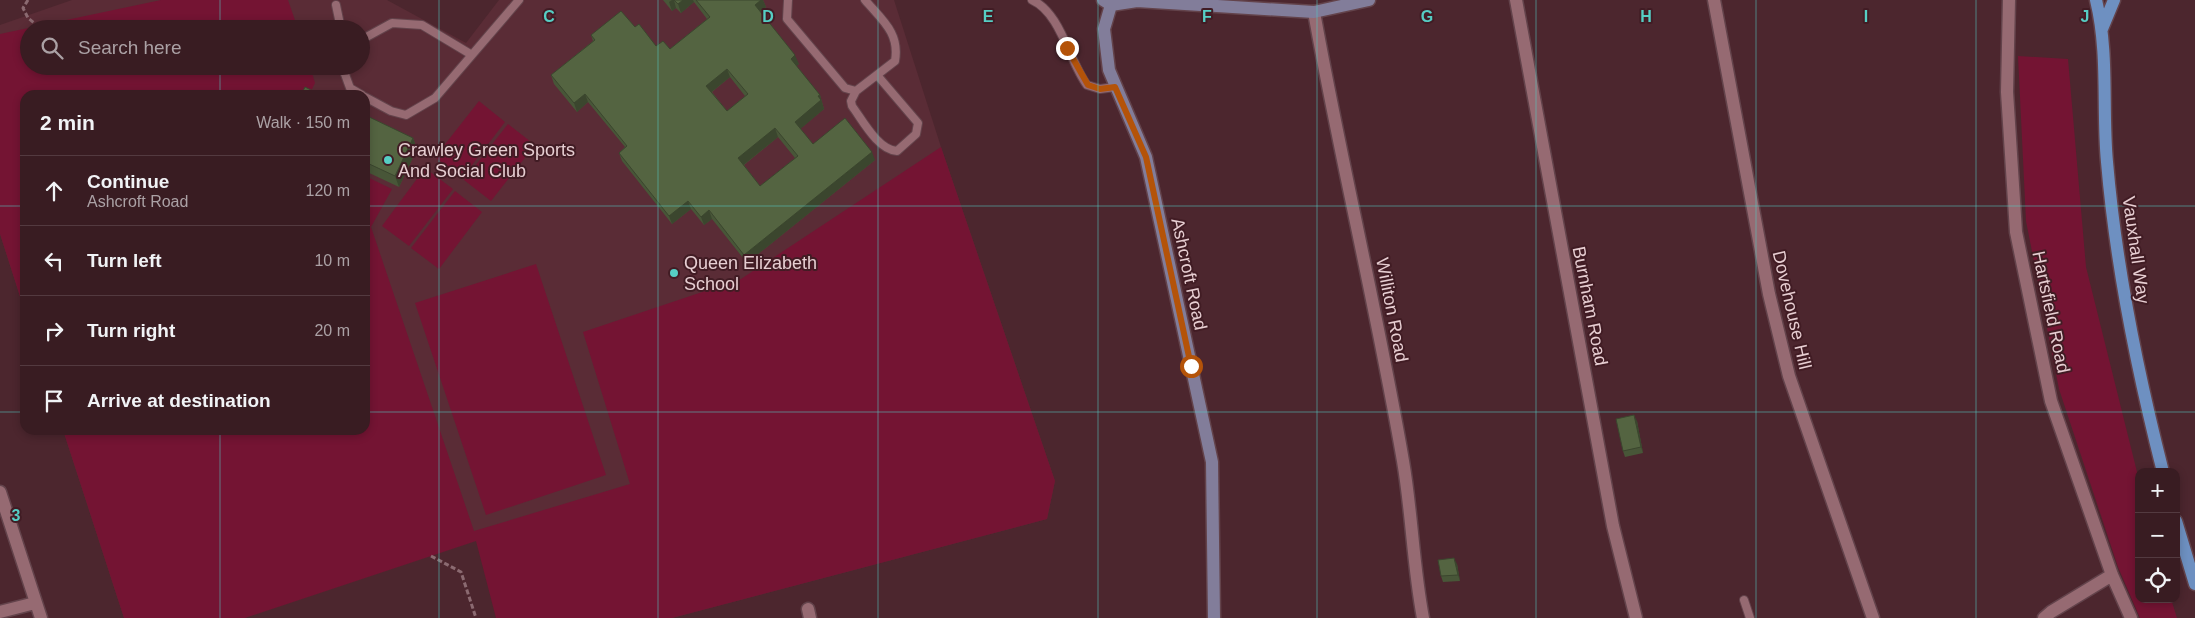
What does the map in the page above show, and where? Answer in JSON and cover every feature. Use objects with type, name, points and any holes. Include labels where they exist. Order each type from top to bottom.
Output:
[{"type":"main road","name":"Vauxhall Way","points":[[2096,0],[2102,29],[2107,161],[2118,265],[2141,387],[2162,468]]},
{"type":"main road","name":"Vauxhall Way","points":[[2102,29],[2114,0]]},
{"type":"main road","points":[[2180,534],[2195,584]]},
{"type":"street","points":[[1107,2],[1137,1],[1314,12],[1369,0]]},
{"type":"street","name":"Burnham Road","points":[[1516,0],[1613,526],[1636,618]]},
{"type":"street","name":"Dovehouse Hill","points":[[1714,0],[1768,294],[1789,376],[1873,618]]},
{"type":"street","name":"Hartsfield Road","points":[[2009,0],[2007,92],[2016,232],[2052,401],[2112,575],[2130,618]]},
{"type":"street","name":"Ashcroft Road","points":[[1107,2],[1104,29],[1108,70],[1146,157],[1212,462],[1214,618]]},
{"type":"street","name":"Williton Road","points":[[1314,12],[1327,84],[1367,269],[1403,463],[1416,582],[1423,618]]},
{"type":"street","points":[[0,492],[41,618]]},
{"type":"street","points":[[2044,618],[2112,575]]},
{"type":"street","points":[[0,612],[35,603]]},
{"type":"lane","points":[[370,100],[391,111],[406,115],[435,98],[519,0]]},
{"type":"lane","points":[[788,0],[787,19],[845,88],[856,91]]},
{"type":"lane","points":[[865,0],[893,34],[897,50],[895,61],[856,91],[851,101],[852,106],[883,146],[890,150],[897,150],[916,134],[918,123],[877,75]]},
{"type":"lane","points":[[1032,0],[1040,3],[1051,15],[1088,85],[1100,89],[1115,87]]},
{"type":"lane","points":[[336,5],[340,20]]},
{"type":"lane","points":[[370,35],[392,23],[422,25],[472,55]]},
{"type":"lane","points":[[345,75],[350,88],[353,90]]},
{"type":"lane","points":[[1744,600],[1750,618]]},
{"type":"path","points":[[28,0],[24,8],[30,20]]},
{"type":"path","points":[[432,556],[461,572],[476,618]]},
{"type":"shaded area","name":"Queen Elizabeth School","points":[[72,0],[387,0],[466,43],[499,0],[894,0],[941,147],[1055,481],[1047,519],[672,618],[474,531],[124,618],[65,435],[370,435],[370,90],[20,90],[20,296],[0,234],[0,25]]},
{"type":"shaded area","points":[[161,0],[288,0],[295,20],[66,20]]},
{"type":"shaded area","points":[[20,30],[20,75],[313,75],[315,83],[312,90],[20,90],[20,296],[0,234],[0,34]]},
{"type":"shaded area","points":[[2018,56],[2068,59],[2086,267],[2136,468],[2135,603],[2172,603],[2177,618],[2140,618],[2118,567],[2059,389],[2026,221]]},
{"type":"shaded area","points":[[479,101],[505,122],[462,178],[435,157]]},
{"type":"shaded area","points":[[508,124],[535,145],[491,201],[464,180]]},
{"type":"shaded area","points":[[941,147],[1055,481],[1047,519],[672,618],[496,618],[476,541],[245,618],[124,618],[65,435],[370,435],[370,178],[392,189],[371,227],[474,531],[630,484],[583,332],[741,279]]},
{"type":"shaded area","points":[[425,168],[453,189],[409,246],[382,226]]},
{"type":"shaded area","points":[[455,191],[482,212],[439,269],[411,248]]},
{"type":"shaded area","points":[[536,264],[606,475],[486,515],[415,303]]},
{"type":"building","points":[[674,0],[683,0],[678,4]]},
{"type":"building","points":[[696,0],[761,0],[755,5],[795,55],[791,59],[820,95],[818,96],[821,100],[795,122],[813,144],[845,118],[872,152],[744,255],[709,210],[701,217],[688,201],[669,216],[619,153],[627,146],[585,94],[574,103],[551,75],[595,40],[591,35],[621,11],[635,27],[639,24],[656,46],[663,41],[670,49],[710,17]],"holes":[[[727,69],[748,94],[727,111],[706,86]],[[775,128],[798,156],[760,186],[738,158]]]},
{"type":"building","name":"Crawley Green Sports And Social Club","points":[[370,117],[413,138],[395,176],[370,164]]},
{"type":"building","points":[[1634,415],[1641,447],[1623,451],[1616,419]]},
{"type":"building","points":[[1454,558],[1458,575],[1441,576],[1438,560]]},
{"type":"place","name":"Crawley Green Sports And Social Club","points":[[388,160]]},
{"type":"place","name":"Queen Elizabeth School","points":[[674,273]]},
{"type":"route","points":[[1067,48],[1088,85],[1100,89],[1115,87],[1146,157],[1191,366]]}]
